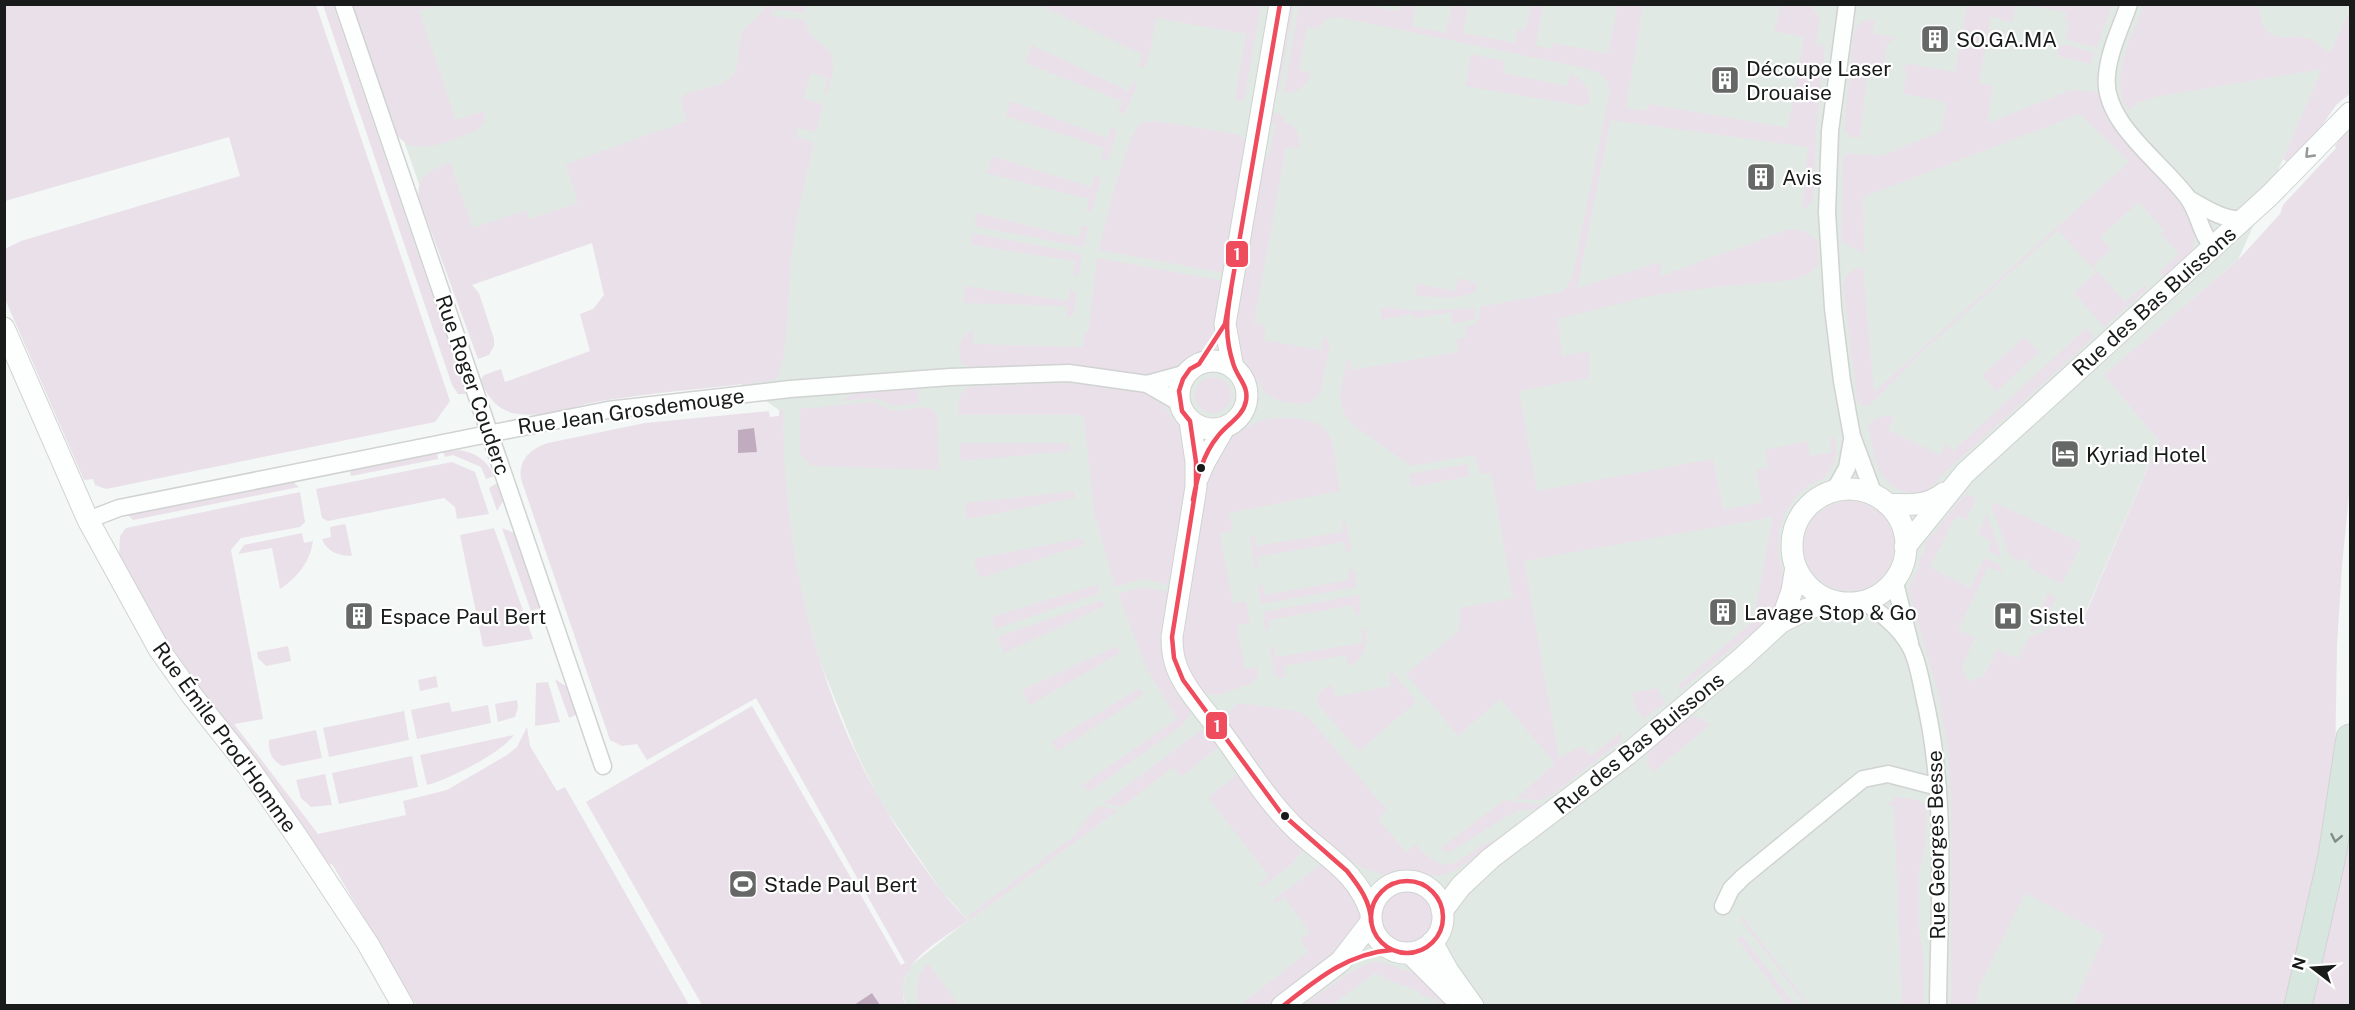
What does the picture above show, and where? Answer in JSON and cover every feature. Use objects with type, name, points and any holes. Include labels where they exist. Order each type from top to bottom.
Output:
[{"type":"main road","points":[[2298,1005],[2336,838],[2350,738]]},
{"type":"street","name":"Rue Roger Couderc","points":[[343,4],[603,766]]},
{"type":"street","points":[[1233,368],[1225,324],[1280,4]]},
{"type":"street","points":[[1847,4],[1833,102],[1827,212],[1833,308],[1842,381],[1852,436],[1880,500],[1901,523],[1905,547],[1902,564],[1894,579],[1881,593],[1863,601],[1848,603],[1834,601],[1811,588],[1796,567],[1793,558],[1793,539],[1798,520],[1817,499],[1834,491],[1854,490],[1880,500]]},
{"type":"street","points":[[2129,4],[2108,68],[2106,84],[2108,100],[2117,117],[2188,198],[2210,212],[2236,220],[2243,219]]},
{"type":"street","name":"Rue des Bas Buissons","points":[[1880,500],[1907,505],[1926,503],[1954,485],[2243,219],[2350,113]]},
{"type":"street","points":[[2188,198],[2206,238],[2213,246]]},
{"type":"street","points":[[1196,487],[1196,462],[1180,385],[1225,324]]},
{"type":"street","name":"Rue Émile Prod'Homme","points":[[4,328],[88,520],[159,649],[190,693],[247,765],[298,838],[369,944],[403,1005]]},
{"type":"street","points":[[1221,362],[1233,368],[1244,380],[1246,405],[1237,420],[1224,428],[1206,429],[1147,384],[1193,368],[1221,362]]},
{"type":"street","name":"Rue Jean Grosdemouge","points":[[88,520],[119,508],[619,408],[790,389],[922,378],[1059,373],[1147,384]]},
{"type":"street","points":[[1224,428],[1204,463],[1196,487],[1173,622],[1172,648],[1177,669],[1190,691],[1281,813],[1347,871],[1366,899],[1377,938],[1401,951],[1437,978],[1461,1005]]},
{"type":"street","points":[[1834,491],[1847,468],[1852,436]]},
{"type":"street","name":"Rue des Bas Buissons","points":[[1905,547],[1954,485]]},
{"type":"street","name":"Rue des Bas Buissons","points":[[1781,622],[1792,591],[1796,567]]},
{"type":"street","points":[[1894,579],[1912,650]]},
{"type":"street","name":"Rue des Bas Buissons","points":[[1442,911],[1461,886],[1491,858],[1628,754],[1781,622],[1807,609],[1834,601]]},
{"type":"street","name":"Rue Georges Besse","points":[[1863,601],[1894,624],[1912,650],[1931,724],[1936,751],[1938,787],[1938,1005]]},
{"type":"street","points":[[1723,906],[1731,889],[1743,877],[1863,779],[1888,774],[1938,787]]},
{"type":"street","name":"Rue des Bas Buissons","points":[[1428,888],[1491,858]]},
{"type":"street","points":[[1347,871],[1390,885]]},
{"type":"street","points":[[1282,1005],[1331,970],[1349,953],[1371,917],[1377,896],[1390,885],[1409,881],[1428,888],[1437,898],[1442,911],[1441,928],[1432,942],[1422,950],[1380,950],[1331,970]]},
{"type":"street","points":[[1432,942],[1448,971],[1473,1005]]},
{"type":"shaded area","points":[[4,5],[316,5],[450,401],[435,422],[106,489],[95,485],[93,479],[84,480],[5,299],[5,249],[21,241],[240,176],[229,137],[5,201]]},
{"type":"shaded area","points":[[323,5],[333,5],[466,394],[458,394],[452,385]]},
{"type":"shaded area","points":[[351,5],[438,5],[419,11],[456,120],[484,111],[482,125],[475,131],[445,143],[423,147],[412,146],[403,141],[396,133]]},
{"type":"shaded area","points":[[357,5],[2350,5],[2238,260],[2105,375],[2159,441],[2060,672],[2274,1005],[905,1005],[902,988],[909,967],[968,920],[941,890],[881,803],[857,754],[820,662],[802,599],[789,525],[783,462],[783,410],[779,410],[706,360],[728,165],[449,271]]},
{"type":"shaded area","points":[[765,5],[807,5],[804,13],[774,9],[772,16],[805,20],[810,34],[830,52],[833,66],[827,94],[824,93],[828,78],[811,73],[803,98],[823,104],[816,132],[798,128],[796,137],[814,143],[795,230],[786,339],[777,378],[770,381],[601,401],[538,414],[512,413],[500,407],[486,392],[481,379],[484,375],[501,369],[505,382],[590,351],[580,314],[593,309],[604,295],[592,243],[472,285],[479,293],[494,339],[494,346],[489,355],[478,359],[419,198],[418,191],[423,179],[432,171],[450,162],[473,228],[526,210],[529,219],[578,203],[566,164],[687,121],[681,97],[718,85],[731,77],[737,66],[742,33],[760,14]]},
{"type":"shaded area","points":[[1040,5],[1261,5],[1244,101],[1235,99],[1246,34],[1156,18],[1149,57],[1144,68],[1138,65],[1143,55]]},
{"type":"shaded area","points":[[1288,5],[1294,5],[1279,91],[1273,89]]},
{"type":"shaded area","points":[[1299,5],[1368,5],[1398,11],[1400,5],[1416,6],[1412,26],[1446,33],[1452,5],[1468,5],[1463,33],[1515,43],[1518,29],[1525,30],[1531,5],[1543,5],[1536,46],[1552,49],[1553,43],[1608,54],[1618,5],[1643,5],[1626,108],[1647,111],[1649,104],[1788,128],[1804,37],[1774,31],[1781,5],[1811,5],[1820,19],[1816,44],[1825,46],[1816,130],[1814,194],[1811,203],[1802,210],[1808,147],[1611,120],[1577,288],[1661,262],[1661,276],[1790,229],[1804,231],[1818,241],[1818,265],[1809,274],[1793,280],[1707,288],[1644,297],[1558,319],[1562,356],[1589,351],[1589,378],[1519,391],[1537,491],[1713,459],[1723,510],[1762,502],[1756,470],[1768,468],[1765,450],[1807,441],[1810,456],[1831,453],[1830,438],[1835,437],[1836,455],[1831,469],[1824,478],[1807,486],[1786,511],[1779,529],[1778,555],[1784,580],[1777,604],[1771,614],[1753,632],[1679,691],[1678,686],[1681,683],[1753,621],[1773,517],[1524,561],[1559,758],[1582,746],[1591,756],[1620,733],[1622,735],[1619,743],[1549,797],[1541,800],[1516,799],[1555,763],[1500,699],[1458,736],[1406,674],[1459,631],[1460,608],[1513,598],[1491,473],[1481,474],[1474,455],[1411,466],[1352,424],[1343,411],[1340,394],[1347,358],[1349,358],[1352,370],[1458,352],[1457,339],[1467,337],[1465,327],[1478,321],[1480,307],[1562,292],[1573,273],[1609,95],[1608,84],[1599,74],[1585,68],[1338,17],[1326,19],[1319,29],[1307,27],[1299,70],[1311,73],[1310,77],[1305,85],[1297,90],[1284,92]]},
{"type":"shaded area","points":[[1967,5],[2016,5],[2012,23],[1991,16],[1979,83],[1992,86],[1988,123],[2071,90],[2098,92],[2112,126],[2177,199],[2194,230],[2194,243],[2187,259],[2166,279],[2160,272],[2179,254],[2161,234],[2164,231],[2139,202],[2100,237],[2111,249],[2093,266],[2125,302],[2145,285],[2148,288],[2104,327],[2074,293],[2096,272],[2058,230],[1920,354],[1871,404],[1862,406],[1857,399],[1843,284],[1850,272],[1863,267],[1874,392],[2129,162],[2080,114],[1863,197],[1864,253],[1843,243],[1841,238],[1843,157],[1849,153],[1881,156],[1942,131],[1947,102],[1903,94],[1907,72],[1904,71],[1906,63],[1955,72]]},
{"type":"shaded area","points":[[2028,5],[2103,5],[2111,7],[2097,48],[2065,39],[2069,22],[2065,21],[2067,13]]},
{"type":"shaded area","points":[[2144,5],[2257,5],[2264,28],[2271,34],[2280,37],[2309,39],[2330,53],[2350,9],[2350,94],[2337,104],[2316,134],[2288,163],[2283,159],[2322,69],[2155,97],[2138,103],[2128,111],[2122,98],[2121,71],[2128,44]]},
{"type":"shaded area","points":[[1875,19],[1873,33],[1896,38],[1887,44],[1883,67],[1868,65],[1860,138],[1852,138],[1844,130],[1854,32],[1861,21]]},
{"type":"shaded area","points":[[2064,44],[2095,53],[2091,64],[2057,56],[2059,46],[2063,47]]},
{"type":"shaded area","points":[[1032,45],[1128,91],[1134,80],[1137,86],[1125,112],[1122,114],[1118,112],[1122,101],[1025,63]]},
{"type":"shaded area","points":[[1471,54],[1504,61],[1503,73],[1567,86],[1570,74],[1584,84],[1590,100],[1587,105],[1582,106],[1466,86]]},
{"type":"shaded area","points":[[1011,101],[1107,138],[1112,126],[1117,133],[1108,159],[1101,161],[1104,148],[1005,116]]},
{"type":"shaded area","points":[[1270,111],[1284,116],[1283,121],[1295,128],[1299,139],[1299,149],[1286,147],[1254,323],[1266,326],[1264,340],[1321,350],[1324,336],[1328,340],[1330,345],[1320,393],[1312,401],[1303,404],[1283,402],[1266,394],[1240,354],[1233,329],[1261,164],[1269,155],[1275,126],[1269,119]]},
{"type":"shaded area","points":[[1155,121],[1237,134],[1246,141],[1225,273],[1099,250],[1117,182],[1135,131],[1141,123]]},
{"type":"shaded area","points":[[2350,126],[2350,484],[2337,646],[2335,767],[2292,1005],[2073,1005],[2105,935],[2025,893],[1979,987],[1975,1005],[1951,1005],[1951,809],[1948,750],[1938,692],[1908,589],[1920,567],[1918,562],[1925,551],[1924,545],[1966,493],[1976,499],[1966,520],[1956,516],[1930,567],[1970,588],[1985,558],[2000,565],[2003,573],[1988,567],[1958,630],[1975,638],[1962,666],[1968,682],[1984,676],[1997,649],[2018,659],[2028,638],[2065,621],[2080,627],[2159,441],[2104,375],[2238,260],[2280,214],[2283,205],[2336,148],[2335,146]]},
{"type":"shaded area","points":[[992,156],[1091,187],[1096,174],[1101,179],[1091,211],[1086,211],[1089,199],[987,173]]},
{"type":"shaded area","points":[[977,213],[1079,238],[1082,225],[1088,226],[1084,247],[974,226]]},
{"type":"shaded area","points":[[973,233],[1082,254],[1079,275],[1073,275],[1075,261],[971,245]]},
{"type":"shaded area","points":[[1097,258],[1224,281],[1216,325],[1203,348],[1163,374],[1148,376],[1074,364],[971,367],[962,364],[959,354],[960,344],[973,330],[973,344],[1083,347],[1084,333],[1088,333]]},
{"type":"shaded area","points":[[1458,278],[1476,283],[1476,290],[1470,294],[1455,297],[1415,296],[1417,284],[1455,291]]},
{"type":"shaded area","points":[[965,286],[1068,301],[1070,289],[1076,293],[1074,314],[1067,318],[1067,306],[963,303]]},
{"type":"shaded area","points":[[1384,307],[1415,311],[1475,308],[1475,319],[1453,324],[1451,312],[1414,319],[1413,314],[1381,320],[1381,310]]},
{"type":"shaded area","points":[[2086,328],[2094,337],[1944,473],[1933,486],[1923,492],[1906,493],[1898,490],[1884,478],[1873,453],[1868,425],[1876,418],[1890,415],[1894,417],[1888,430],[1940,455],[1946,443],[1953,451]]},
{"type":"shaded area","points":[[2025,337],[2039,352],[1996,392],[1982,375]]},
{"type":"shaded area","points":[[1213,377],[1226,382],[1231,395],[1226,408],[1213,413],[1200,408],[1195,395],[1200,382]]},
{"type":"shaded area","points":[[1069,383],[1144,393],[1159,400],[1187,441],[1191,461],[1170,585],[1142,579],[1115,587],[1094,513],[1084,417],[1079,415],[958,415],[959,397],[967,387]]},
{"type":"shaded area","points":[[917,388],[919,403],[895,406],[874,398],[841,401],[858,391]]},
{"type":"shaded area","points":[[873,402],[894,411],[923,407],[932,409],[937,416],[939,470],[812,466],[800,454],[800,409]]},
{"type":"shaded area","points":[[779,410],[783,410],[785,468],[800,585],[814,642],[833,697],[855,752],[882,804],[933,879],[968,920],[932,945],[912,965],[905,977],[903,990],[905,1005],[880,1005],[872,993],[854,1005],[702,1005],[586,802],[752,706],[901,965],[905,963],[756,698],[647,760],[637,744],[622,746],[610,740],[521,479],[522,466],[527,456],[536,448],[548,443],[645,423],[769,411],[770,417],[779,416]]},
{"type":"shaded area","points":[[1271,418],[1309,421],[1320,425],[1328,433],[1335,456],[1340,491],[1229,513],[1233,531],[1220,534],[1233,603],[1246,601],[1250,623],[1237,625],[1245,669],[1258,667],[1258,675],[1252,683],[1214,695],[1200,689],[1195,683],[1184,659],[1181,644],[1207,471],[1226,440],[1257,422]]},
{"type":"shaded area","points":[[754,428],[757,452],[738,453],[738,430]]},
{"type":"shaded area","points":[[959,443],[1069,443],[1070,451],[960,461]]},
{"type":"shaded area","points":[[459,450],[480,458],[494,476],[486,479],[481,467],[453,455],[445,457],[443,452]]},
{"type":"shaded area","points":[[437,453],[438,459],[351,476],[350,471]]},
{"type":"shaded area","points":[[452,462],[475,472],[489,514],[457,519],[455,507],[444,498],[328,521],[322,518],[316,489]]},
{"type":"shaded area","points":[[1468,464],[1470,476],[1411,487],[1410,474]]},
{"type":"shaded area","points":[[293,482],[299,487],[133,520],[128,515]]},
{"type":"shaded area","points":[[497,483],[503,501],[497,511],[489,488]]},
{"type":"shaded area","points":[[1074,491],[1075,498],[967,519],[965,503]]},
{"type":"shaded area","points":[[300,492],[305,522],[300,527],[241,538],[231,550],[263,719],[234,724],[318,834],[406,815],[403,801],[447,790],[507,755],[517,747],[527,727],[530,746],[557,791],[565,787],[689,1005],[416,1005],[332,864],[327,865],[179,668],[119,558],[120,536],[126,528]]},
{"type":"shaded area","points":[[1849,501],[1866,505],[1881,514],[1890,529],[1894,546],[1890,563],[1881,578],[1866,587],[1849,591],[1832,587],[1817,578],[1808,563],[1804,546],[1808,529],[1817,514],[1832,505]]},
{"type":"shaded area","points":[[1993,502],[2082,543],[2062,584],[2031,569],[2026,558],[2018,561],[2010,556],[1991,506]]},
{"type":"shaded area","points":[[1987,514],[2002,557],[1988,551],[1992,541],[1978,534]]},
{"type":"shaded area","points":[[1342,520],[1346,523],[1351,548],[1349,552],[1347,553],[1344,542],[1257,557],[1259,568],[1254,567],[1250,536],[1254,535],[1256,546],[1343,532]]},
{"type":"shaded area","points":[[345,524],[352,556],[334,552],[322,539],[331,537],[330,527]]},
{"type":"shaded area","points":[[494,528],[533,639],[486,647],[483,646],[460,535]]},
{"type":"shaded area","points":[[502,528],[514,533],[540,608],[531,611]]},
{"type":"shaded area","points":[[302,533],[304,543],[313,541],[309,556],[297,575],[280,589],[272,548],[238,554],[244,545]]},
{"type":"shaded area","points":[[1082,538],[1084,545],[979,578],[974,559]]},
{"type":"shaded area","points":[[1348,568],[1355,571],[1357,587],[1261,604],[1258,587],[1262,583],[1265,595],[1349,580]]},
{"type":"shaded area","points":[[1096,585],[1100,593],[995,629],[992,617]]},
{"type":"shaded area","points":[[1143,587],[1169,592],[1163,630],[1192,711],[1183,725],[1090,791],[1081,786],[1177,719],[1146,667],[1118,594]]},
{"type":"shaded area","points":[[2048,593],[2056,597],[2042,626],[2030,633]]},
{"type":"shaded area","points":[[1359,595],[1361,611],[1357,616],[1353,605],[1269,620],[1270,631],[1265,629],[1263,612]]},
{"type":"shaded area","points":[[1102,600],[1105,606],[1004,653],[998,637]]},
{"type":"shaded area","points":[[1366,629],[1367,641],[1364,651],[1349,667],[1346,655],[1284,666],[1285,678],[1279,678],[1274,674],[1271,647],[1274,646],[1276,657],[1363,643],[1361,630]]},
{"type":"shaded area","points":[[288,646],[291,661],[266,666],[258,658],[257,652]]},
{"type":"shaded area","points":[[1117,646],[1120,653],[1030,705],[1022,690]]},
{"type":"shaded area","points":[[1393,672],[1416,702],[1359,751],[1319,706],[1318,695],[1332,685],[1335,697],[1391,686],[1389,675]]},
{"type":"shaded area","points":[[436,676],[438,687],[420,691],[418,680]]},
{"type":"shaded area","points":[[555,679],[567,687],[576,715],[569,718]]},
{"type":"shaded area","points":[[548,682],[560,722],[535,726],[536,683]]},
{"type":"shaded area","points":[[1140,688],[1144,694],[1058,751],[1051,742]]},
{"type":"shaded area","points":[[1657,688],[1665,703],[1644,719],[1636,709],[1632,693]]},
{"type":"shaded area","points":[[517,700],[518,707],[515,717],[498,722],[495,704]]},
{"type":"shaded area","points":[[449,702],[452,712],[488,705],[491,723],[417,739],[411,710]]},
{"type":"shaded area","points":[[1238,703],[1297,711],[1309,718],[1387,810],[1378,819],[1406,852],[1416,844],[1435,862],[1451,864],[1488,842],[1496,844],[1454,871],[1438,876],[1408,872],[1381,874],[1360,867],[1299,820],[1226,722],[1228,712]]},
{"type":"shaded area","points":[[404,711],[409,740],[329,757],[323,728]]},
{"type":"shaded area","points":[[1689,716],[1700,718],[1710,725],[1653,772],[1647,763],[1649,751]]},
{"type":"shaded area","points":[[316,730],[322,758],[282,766],[273,758],[269,740]]},
{"type":"shaded area","points":[[1200,731],[1209,731],[1218,745],[1181,777],[1173,767],[1122,807],[1104,803]]},
{"type":"shaded area","points":[[514,735],[498,750],[474,765],[427,785],[420,755]]},
{"type":"shaded area","points":[[412,756],[418,787],[339,804],[332,773]]},
{"type":"shaded area","points":[[1240,773],[1305,849],[1292,864],[1262,887],[1259,884],[1269,876],[1208,797]]},
{"type":"shaded area","points":[[325,774],[332,805],[311,807],[301,798],[296,780]]},
{"type":"shaded area","points":[[1895,797],[1914,799],[1924,803],[1927,809],[1925,847],[1919,872],[1919,928],[1924,961],[1923,1005],[1902,1005],[1894,806],[1888,805]]},
{"type":"shaded area","points":[[1504,800],[1541,805],[1538,809],[1520,810],[1511,814],[1449,852],[1441,848]]},
{"type":"shaded area","points":[[1100,806],[1118,810],[971,919],[968,916],[1074,836],[1091,813]]},
{"type":"shaded area","points":[[2350,819],[2350,1005],[2304,1006]]},
{"type":"shaded area","points":[[1323,863],[1341,878],[1361,908],[1360,919],[1343,950],[1267,1005],[1239,1006],[1308,952],[1300,940],[1310,932],[1284,897],[1275,904],[1272,901]]},
{"type":"shaded area","points":[[1402,891],[1412,891],[1421,895],[1429,903],[1433,917],[1429,931],[1421,939],[1412,943],[1402,943],[1393,939],[1385,931],[1381,922],[1381,912],[1385,903],[1393,895]]},
{"type":"shaded area","points":[[1742,916],[1809,1005],[1806,1005],[1741,920]]},
{"type":"shaded area","points":[[1742,936],[1795,1005],[1787,1005],[1737,939]]},
{"type":"shaded area","points":[[1378,961],[1417,974],[1446,1005],[1441,1005],[1436,999],[1421,995],[1419,991],[1375,973],[1332,1005],[1302,1006],[1358,968]]},
{"type":"shaded area","points":[[928,963],[959,1005],[919,1005],[918,983]]},
{"type":"shaded area","points":[[872,993],[880,1005],[854,1005]]},
{"type":"transit line","name":"1","points":[[1280,4],[1225,324],[1199,364],[1190,369],[1183,379],[1179,391],[1182,411],[1190,421],[1196,462],[1196,487],[1172,637],[1174,658],[1183,680],[1281,813],[1347,871],[1356,882],[1367,901],[1371,922]]},
{"type":"transit line","name":"1","points":[[1193,500],[1208,451],[1222,432],[1242,412],[1246,401],[1246,390],[1230,354],[1227,319],[1231,291]]},
{"type":"transit line","name":"1","points":[[1407,881],[1421,884],[1433,891],[1440,903],[1443,917],[1440,931],[1433,943],[1421,950],[1407,953],[1393,950],[1381,943],[1374,931],[1371,917],[1374,903],[1381,891],[1393,884],[1407,881]]},
{"type":"transit line","name":"1","points":[[1283,1006],[1333,969],[1361,956],[1392,950]]},
{"type":"place","name":"SO.GA.MA","points":[[1935,39]]},
{"type":"place","name":"Découpe Laser Drouaise","points":[[1725,80]]},
{"type":"place","name":"Avis","points":[[1761,177]]},
{"type":"place","name":"Kyriad Hotel","points":[[2065,454]]},
{"type":"place","name":"Lavage Stop & Go","points":[[1723,612]]},
{"type":"place","name":"Espace Paul Bert","points":[[359,616]]},
{"type":"place","name":"Sistel","points":[[2008,616]]},
{"type":"place","name":"Stade Paul Bert","points":[[743,884]]}]
